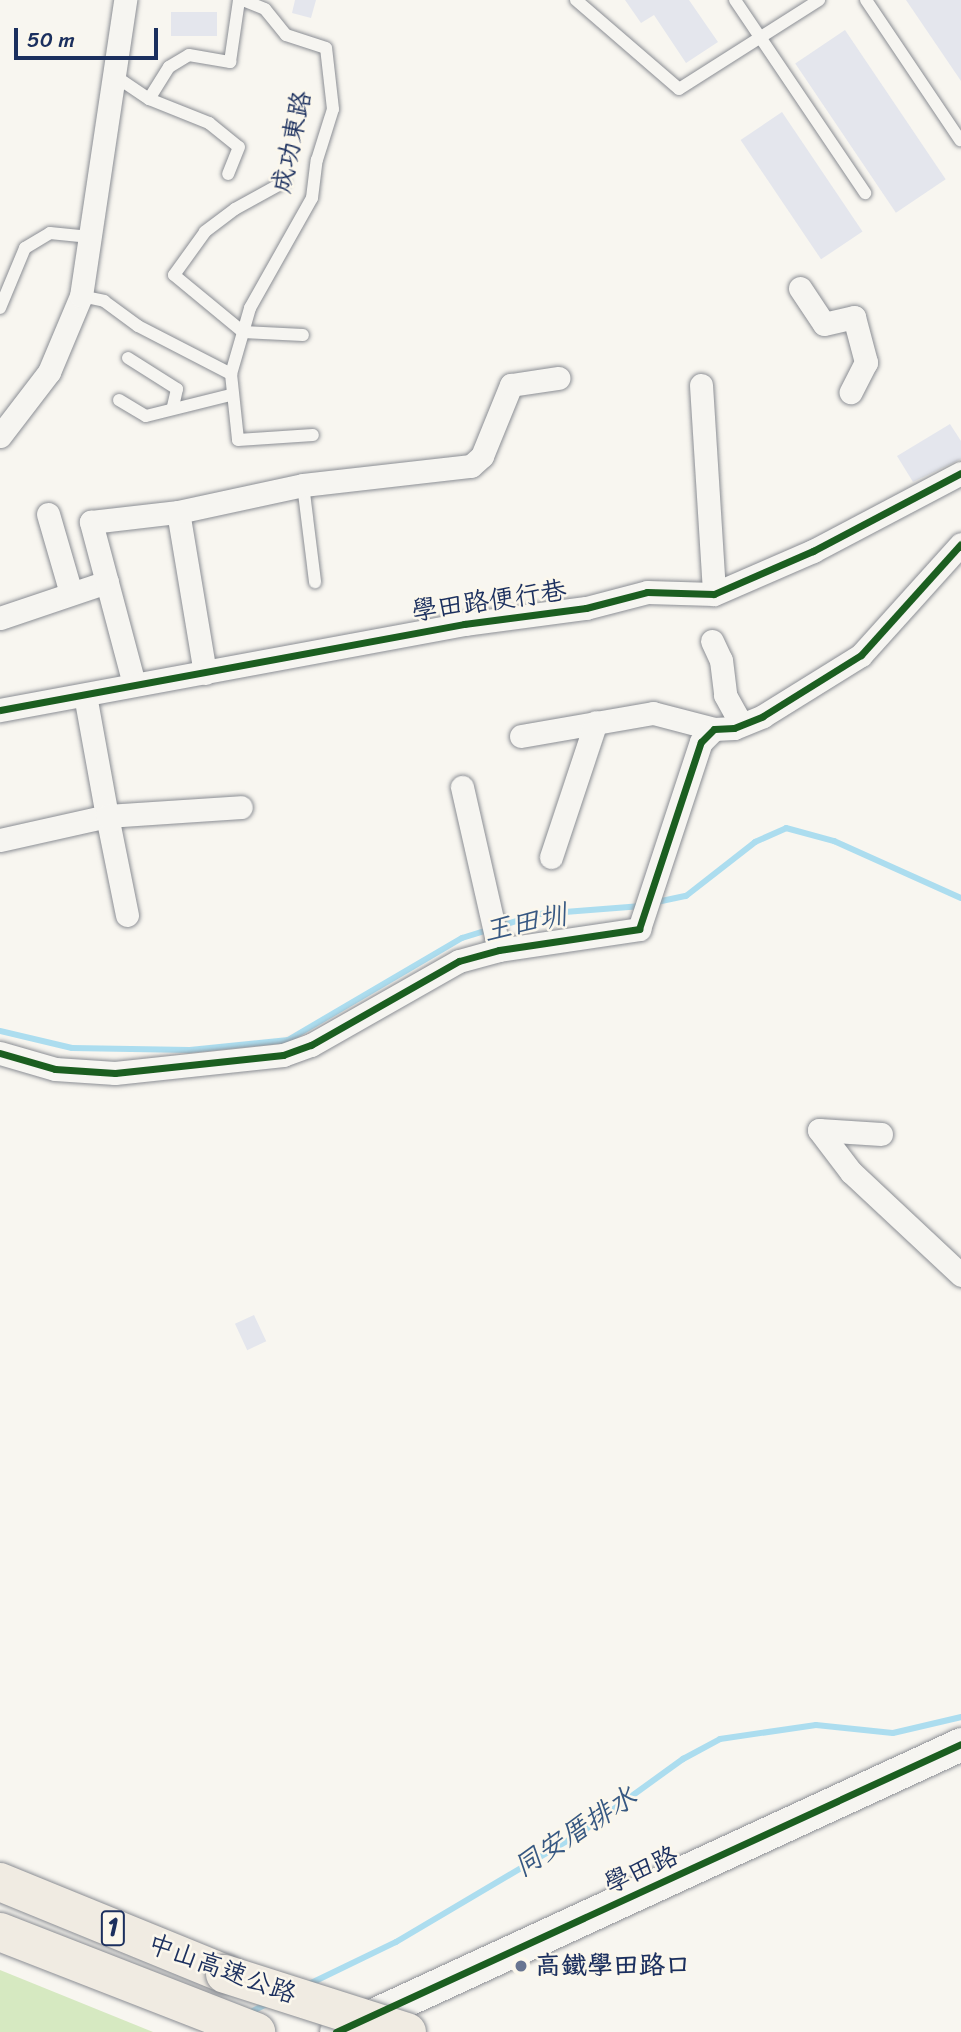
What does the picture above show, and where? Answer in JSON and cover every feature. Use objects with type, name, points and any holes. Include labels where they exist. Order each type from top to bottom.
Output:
[{"type":"highway","name":"中山高速公路","points":[[0,1882],[225,1974],[407,2032]]},
{"type":"highway","name":"中山高速公路","points":[[0,1932],[209,2017],[256,2032]]},
{"type":"main road","name":"學田路","points":[[336,2032],[961,1744]]},
{"type":"street","points":[[0,436],[50,372],[81,296],[125,0]]},
{"type":"street","points":[[800,288],[824,324],[854,317],[866,362],[851,392]]},
{"type":"street","points":[[134,684],[90,522],[178,512],[303,485],[471,466],[482,456],[511,385],[558,378]]},
{"type":"street","points":[[701,385],[714,594]]},
{"type":"street","name":"學田路便行巷","points":[[0,710],[464,624],[586,608],[647,592],[714,594],[813,551],[961,473]]},
{"type":"street","points":[[178,512],[205,673]]},
{"type":"street","points":[[48,513],[71,593]]},
{"type":"street","points":[[0,1053],[55,1069],[115,1073],[283,1055],[311,1045],[459,961],[499,950],[639,929],[701,742],[806,691],[861,655],[961,544]]},
{"type":"street","points":[[0,618],[107,582]]},
{"type":"street","points":[[712,641],[721,660],[725,695],[737,717],[724,729]]},
{"type":"street","points":[[85,695],[127,915]]},
{"type":"street","points":[[521,736],[653,712],[724,729]]},
{"type":"street","points":[[551,857],[596,722]]},
{"type":"street","points":[[462,787],[499,950]]},
{"type":"street","points":[[0,840],[107,816],[241,807]]},
{"type":"street","points":[[881,1134],[819,1130],[851,1172],[961,1275]]},
{"type":"lane","name":"成功東路","points":[[149,99],[169,67],[189,55],[230,62],[241,0],[265,9],[286,35],[326,48],[333,110],[317,160],[312,198],[266,276],[243,332],[231,374],[230,395],[238,440],[313,435]]},
{"type":"lane","points":[[576,0],[679,89],[819,0]]},
{"type":"lane","points":[[735,0],[865,192]]},
{"type":"lane","points":[[866,0],[960,140]]},
{"type":"lane","name":"成功東路","points":[[112,74],[149,99],[209,123],[239,147],[228,174]]},
{"type":"lane","name":"成功東路","points":[[243,332],[174,275],[205,233],[234,209],[284,182]]},
{"type":"lane","points":[[0,308],[25,248],[50,233],[90,237]]},
{"type":"lane","points":[[81,296],[104,301],[138,326],[231,374]]},
{"type":"lane","points":[[243,332],[303,335]]},
{"type":"lane","points":[[128,358],[177,389],[173,407]]},
{"type":"lane","points":[[119,400],[146,416],[173,407],[230,395]]},
{"type":"lane","points":[[303,485],[315,582]]},
{"type":"green space","points":[[0,1970],[153,2032],[0,2032]]},
{"type":"building","points":[[295,0],[316,0],[311,18],[292,13]]},
{"type":"building","points":[[625,0],[689,0],[718,42],[686,63],[654,15],[641,23]]},
{"type":"building","points":[[906,0],[961,0],[961,81]]},
{"type":"building","points":[[171,12],[217,12],[217,36],[171,36]]},
{"type":"building","points":[[845,30],[946,179],[896,213],[795,64]]},
{"type":"building","points":[[782,112],[863,231],[821,259],[741,140]]},
{"type":"building","points":[[950,424],[961,441],[961,459],[913,482],[897,456]]},
{"type":"building","points":[[254,1315],[266,1341],[247,1350],[235,1324]]},
{"type":"waterway","name":"王田圳","points":[[652,903],[686,896],[755,842],[786,828],[834,841],[961,898]]},
{"type":"waterway","name":"王田圳","points":[[0,1031],[72,1048],[190,1050],[288,1040],[462,938],[539,914],[642,906]]},
{"type":"waterway","name":"同安厝排水","points":[[307,1985],[396,1942],[582,1832],[683,1759],[720,1739],[816,1725],[893,1733],[961,1717]]},
{"type":"waterway","name":"同安厝排水","points":[[247,2014],[269,2003]]},
{"type":"cycle path","points":[[0,710],[464,624],[586,608],[647,592],[714,594],[813,551],[961,473]]},
{"type":"cycle path","points":[[0,1053],[55,1069],[115,1073],[283,1055],[311,1045],[459,961],[499,950],[639,929],[701,742],[714,729],[734,728],[763,716],[861,655],[961,544]]},
{"type":"cycle path","points":[[336,2032],[961,1744]]},
{"type":"place","name":"高鐵學田路口","points":[[521,1966]]}]
